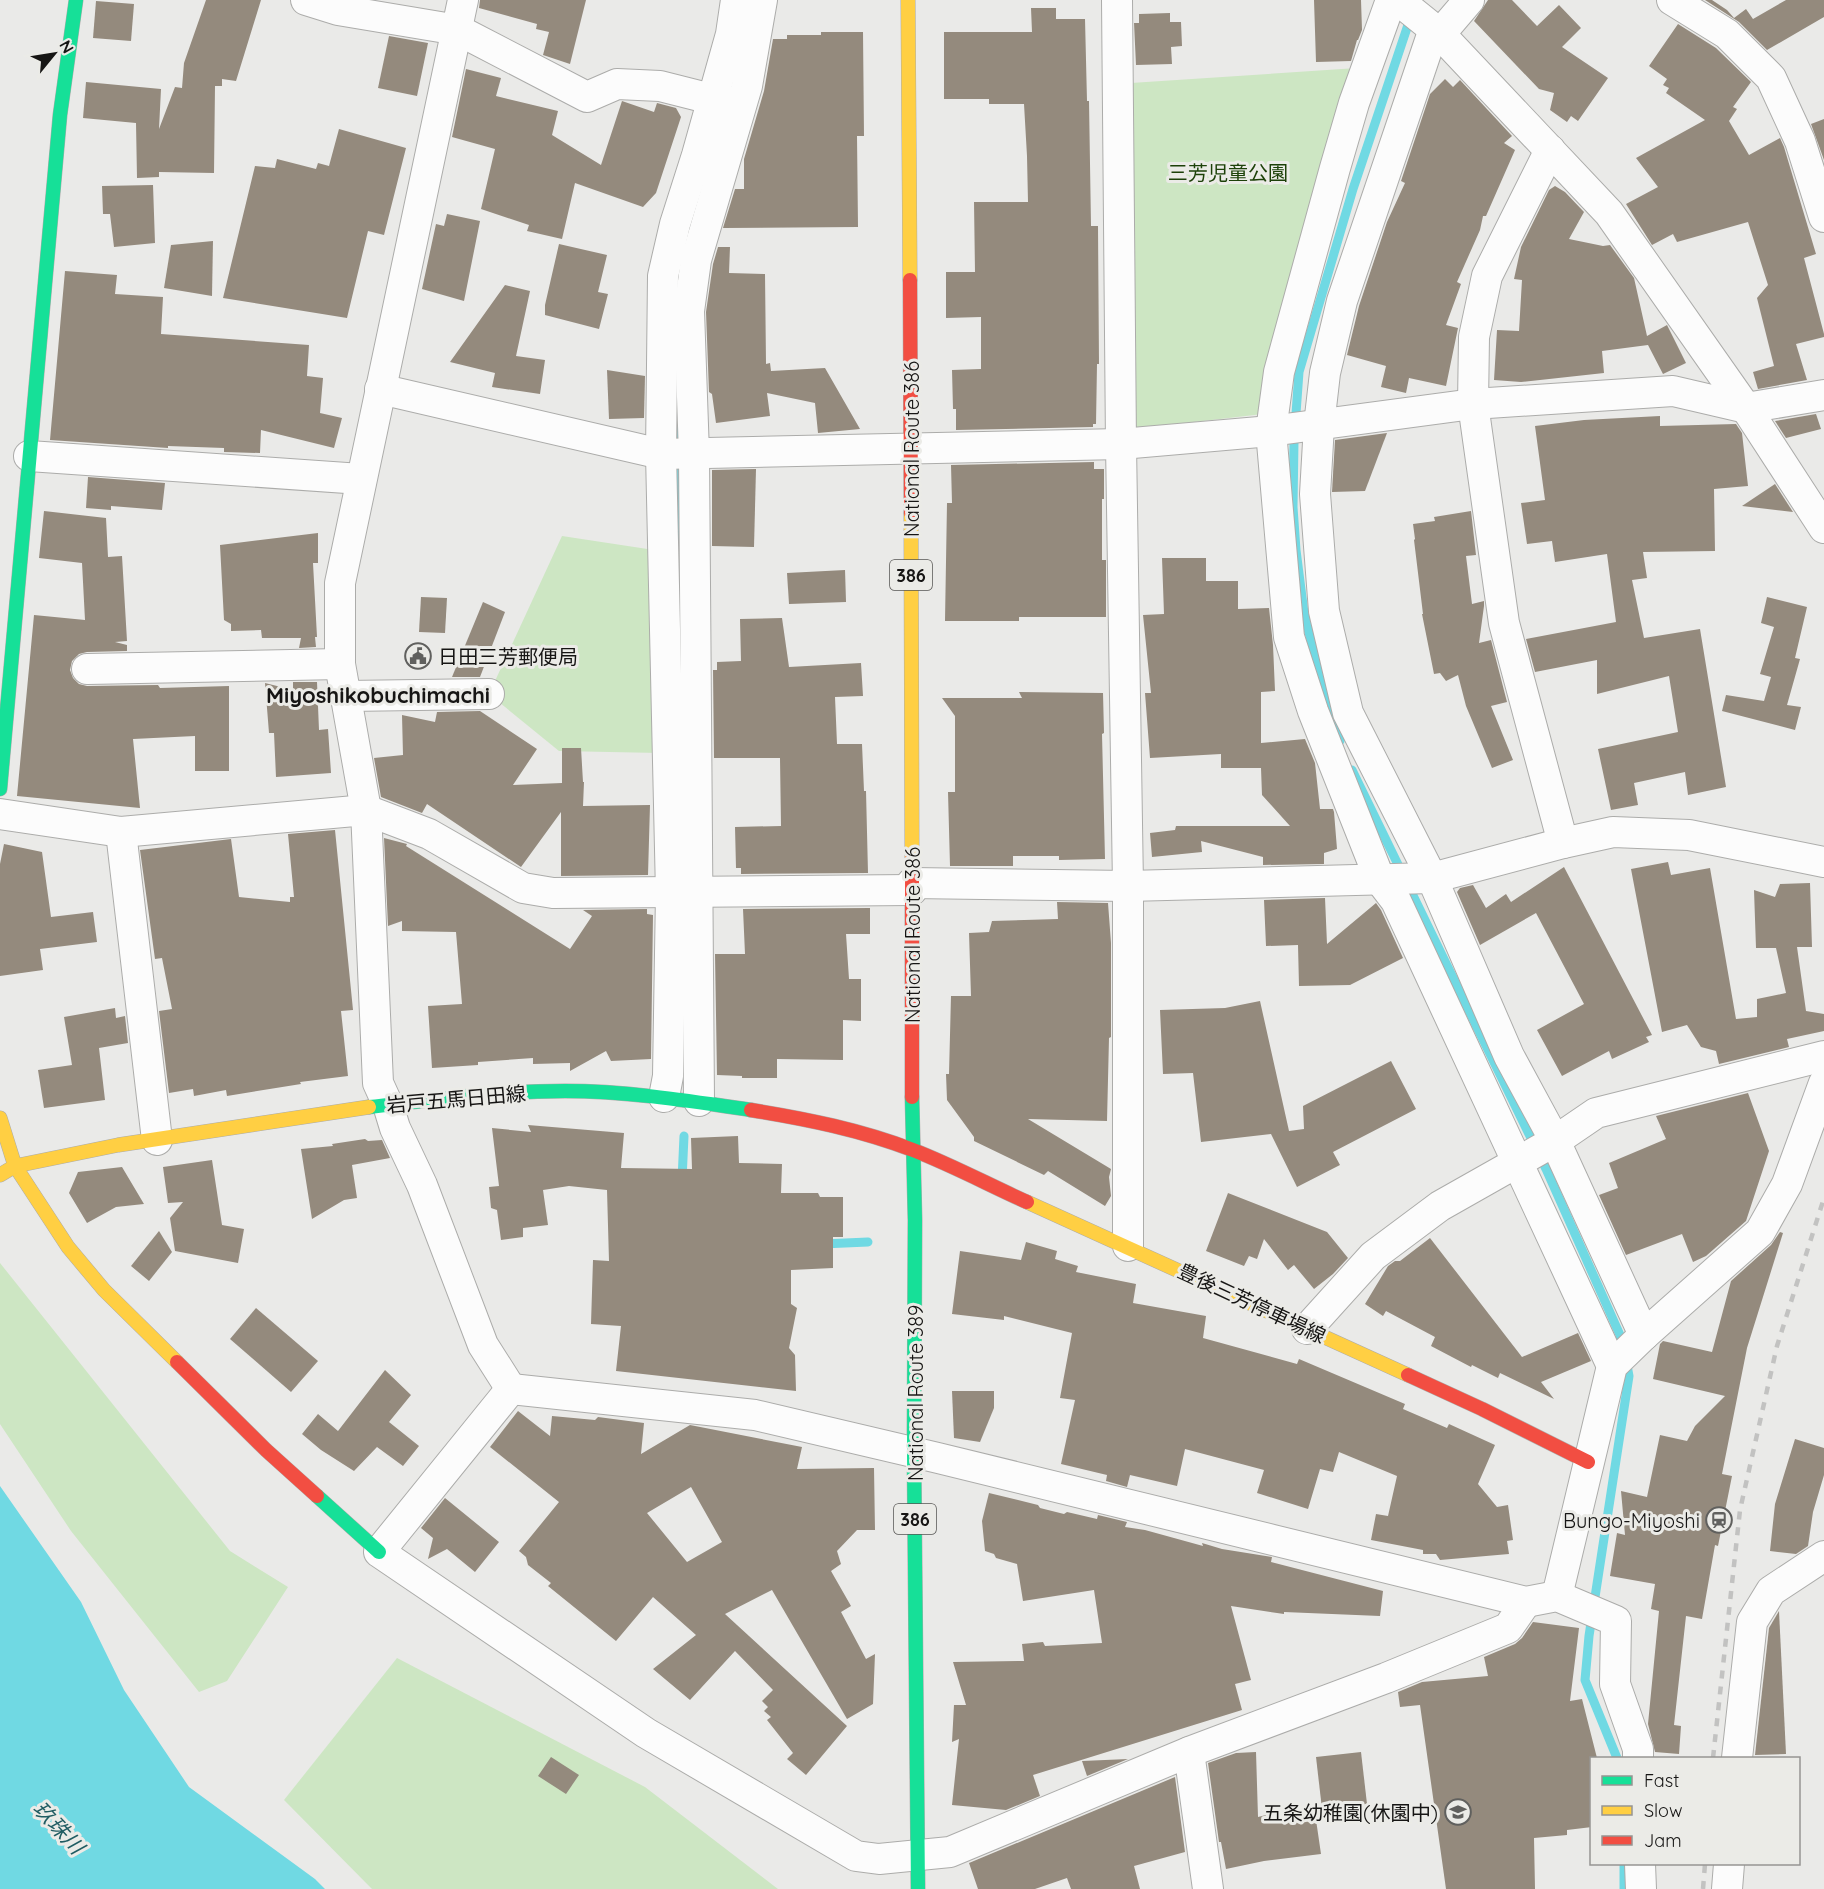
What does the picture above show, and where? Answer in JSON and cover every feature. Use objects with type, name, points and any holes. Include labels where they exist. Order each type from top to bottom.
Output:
[{"type":"main road","points":[[0,789],[60,115],[76,0]]},
{"type":"main road","name":"National Route 386","points":[[908,0],[913,1150]]},
{"type":"main road","name":"岩戸五馬日田線","points":[[0,1175],[15,1166],[117,1145],[357,1108],[502,1093],[556,1091],[664,1097],[810,1119],[913,1150]]},
{"type":"main road","points":[[0,1118],[15,1166],[68,1246],[104,1290],[266,1450],[380,1552]]},
{"type":"main road","name":"豊後三芳停車場線","points":[[913,1150],[1482,1409],[1588,1462]]},
{"type":"main road","name":"National Route 389","points":[[913,1150],[918,1889]]},
{"type":"street","points":[[306,0],[338,10],[458,30],[587,97],[617,84],[660,86],[727,102]]},
{"type":"street","points":[[463,0],[340,583],[340,664],[366,810],[378,1083],[395,1128],[422,1185],[483,1345],[511,1389]]},
{"type":"street","points":[[664,1097],[668,1076],[684,893],[694,454],[689,311],[696,260],[727,102],[731,34],[736,0]]},
{"type":"street","points":[[699,1101],[684,893],[661,454],[663,276],[675,224],[727,102],[747,86],[762,0]]},
{"type":"street","points":[[1117,0],[1120,444],[1128,886],[1128,1246]]},
{"type":"street","points":[[1391,0],[1354,103],[1279,372],[1271,431],[1289,637],[1312,711],[1380,880],[1396,901],[1612,1366]]},
{"type":"street","points":[[1398,0],[1437,31],[1609,213],[1746,408],[1824,528]]},
{"type":"street","points":[[1469,0],[1437,31],[1341,301],[1325,373],[1315,494],[1324,611],[1348,713],[1432,878],[1509,1056],[1555,1141],[1644,1335]]},
{"type":"street","points":[[1672,0],[1727,34],[1771,78],[1800,141],[1824,218]]},
{"type":"street","points":[[1550,150],[1487,276],[1474,337],[1473,404],[1504,623],[1563,843]]},
{"type":"street","points":[[380,389],[661,454],[1120,444],[1271,431],[1473,404],[1673,392],[1746,408],[1824,394]]},
{"type":"street","points":[[29,456],[361,479]]},
{"type":"street","points":[[87,669],[340,664]]},
{"type":"street","points":[[346,696],[489,694]]},
{"type":"street","points":[[0,814],[121,832],[366,810],[429,834],[523,888],[553,893],[1128,886],[1432,878],[1613,832],[1689,835],[1824,862]]},
{"type":"street","points":[[121,832],[157,1140]]},
{"type":"street","points":[[1307,1329],[1373,1256],[1440,1206],[1555,1141],[1596,1113],[1824,1056]]},
{"type":"street","points":[[1557,1596],[1612,1366],[1760,1232],[1787,1184],[1824,1083]]},
{"type":"street","points":[[511,1389],[755,1415],[1526,1602],[1557,1596],[1617,1622],[1616,1684],[1638,1749],[1638,1757]]},
{"type":"street","points":[[511,1389],[380,1552],[646,1733],[856,1856],[879,1859],[950,1852],[1189,1752],[1386,1678],[1508,1628],[1526,1602]]},
{"type":"street","points":[[1737,1757],[1752,1622],[1771,1591],[1824,1556]]},
{"type":"street","points":[[1189,1752],[1208,1889]]},
{"type":"street","points":[[1640,1865],[1641,1889]]},
{"type":"street","points":[[1727,1889],[1729,1865]]},
{"type":"green space","name":"三芳児童公園","points":[[1357,68],[1263,414],[1134,429],[1131,83]]},
{"type":"green space","points":[[562,536],[654,550],[660,753],[559,751],[489,694]]},
{"type":"green space","points":[[0,1263],[230,1551],[288,1587],[227,1681],[199,1692],[71,1531],[0,1424]]},
{"type":"green space","points":[[397,1658],[645,1787],[778,1889],[372,1889],[284,1800]]},
{"type":"water","name":"玖珠川","points":[[0,1486],[81,1602],[124,1690],[189,1787],[315,1879],[325,1889],[0,1889]]},
{"type":"building","points":[[206,0],[261,0],[236,81],[222,79],[222,86],[215,86],[214,173],[159,172],[159,177],[137,178],[136,123],[83,118],[86,82],[161,89],[159,129],[175,87],[182,88],[184,63]]},
{"type":"building","points":[[480,0],[586,0],[570,64],[543,55],[549,32],[536,29],[537,24],[479,8]]},
{"type":"building","points":[[1314,0],[1361,0],[1362,30],[1351,61],[1316,62]]},
{"type":"building","points":[[1488,0],[1512,0],[1537,26],[1559,5],[1581,28],[1562,47],[1608,78],[1578,121],[1571,116],[1567,122],[1550,110],[1554,93],[1539,89],[1474,21]]},
{"type":"building","points":[[1705,0],[1712,0],[1734,18],[1746,9],[1753,19],[1786,0],[1824,0],[1824,17],[1767,50],[1739,22]]},
{"type":"building","points":[[96,1],[134,4],[131,41],[93,38]]},
{"type":"building","points":[[1031,8],[1056,8],[1056,19],[1085,19],[1091,226],[1098,226],[1099,364],[1097,364],[1096,424],[1093,424],[1093,427],[956,430],[952,370],[981,369],[981,317],[946,318],[946,272],[975,272],[974,202],[1028,202],[1027,156],[1024,104],[989,104],[989,99],[944,99],[944,32],[1032,32]]},
{"type":"building","points":[[1170,13],[1170,22],[1181,22],[1182,46],[1171,47],[1172,64],[1136,65],[1134,23],[1139,23],[1139,14]]},
{"type":"building","points":[[1678,24],[1716,48],[1751,82],[1733,107],[1737,109],[1729,121],[1749,155],[1780,138],[1784,147],[1816,254],[1804,258],[1824,334],[1824,337],[1796,344],[1807,380],[1758,389],[1753,372],[1774,366],[1757,298],[1768,285],[1748,222],[1677,242],[1673,234],[1652,245],[1626,204],[1658,187],[1636,158],[1705,120],[1666,93],[1669,88],[1663,85],[1667,79],[1649,66]]},
{"type":"building","points":[[821,32],[863,32],[864,136],[857,136],[858,227],[723,228],[735,189],[744,189],[744,159],[764,91],[773,39],[787,39],[787,35],[821,35]]},
{"type":"building","points":[[389,36],[428,43],[417,96],[378,88]]},
{"type":"building","points":[[466,69],[501,78],[496,96],[558,111],[552,135],[601,165],[622,101],[654,112],[657,103],[676,108],[681,117],[656,193],[643,207],[575,183],[562,239],[527,231],[529,225],[481,209],[495,149],[452,137]]},
{"type":"building","points":[[1445,79],[1453,87],[1460,80],[1512,136],[1504,143],[1515,150],[1486,216],[1483,216],[1480,230],[1457,282],[1461,284],[1446,325],[1458,328],[1446,386],[1409,378],[1406,393],[1381,387],[1386,366],[1347,355],[1359,306],[1387,222],[1405,183],[1401,181],[1430,94]]},
{"type":"building","points":[[1824,119],[1824,160],[1811,124]]},
{"type":"building","points":[[339,129],[406,148],[384,235],[368,231],[347,318],[223,298],[255,166],[275,168],[277,159],[316,169],[318,163],[329,166]]},
{"type":"building","points":[[153,185],[155,243],[114,247],[110,214],[103,214],[102,186]]},
{"type":"building","points":[[1555,186],[1565,192],[1584,212],[1569,239],[1603,246],[1610,245],[1634,278],[1647,336],[1667,325],[1686,363],[1663,374],[1648,345],[1602,351],[1604,373],[1521,382],[1494,380],[1497,330],[1519,331],[1522,280],[1514,279],[1521,247],[1549,190]]},
{"type":"building","points":[[447,214],[480,221],[464,301],[422,289],[436,224],[444,226]]},
{"type":"building","points":[[213,241],[212,296],[164,288],[171,245]]},
{"type":"building","points":[[559,244],[607,255],[598,292],[608,294],[599,329],[545,315],[545,305]]},
{"type":"building","points":[[718,247],[730,247],[729,273],[765,274],[766,364],[770,363],[771,371],[825,368],[860,429],[818,433],[815,403],[767,393],[770,416],[716,423],[712,394],[709,392],[706,312],[713,264]]},
{"type":"building","points":[[65,271],[117,275],[115,294],[163,297],[161,334],[309,345],[307,376],[323,378],[320,413],[342,418],[334,448],[261,430],[260,453],[224,452],[224,448],[168,446],[168,448],[50,440]]},
{"type":"building","points":[[505,285],[530,291],[516,356],[545,360],[540,394],[492,387],[495,373],[450,362]]},
{"type":"building","points":[[607,370],[645,376],[644,418],[609,419]]},
{"type":"building","points":[[1816,414],[1821,429],[1786,438],[1775,421]]},
{"type":"building","points":[[1660,416],[1660,426],[1736,424],[1742,433],[1748,486],[1714,489],[1715,551],[1643,552],[1647,578],[1632,580],[1644,638],[1700,629],[1726,787],[1688,795],[1685,772],[1634,783],[1638,805],[1611,810],[1598,749],[1678,732],[1669,676],[1597,694],[1597,660],[1535,672],[1526,639],[1616,622],[1607,554],[1555,562],[1552,541],[1527,544],[1521,503],[1545,500],[1535,426],[1584,420]]},
{"type":"building","points":[[1387,433],[1365,491],[1332,492],[1335,440]]},
{"type":"building","points":[[1094,462],[1094,469],[1104,469],[1102,560],[1106,560],[1106,617],[1019,617],[1019,621],[945,621],[947,503],[952,503],[951,465]]},
{"type":"building","points":[[756,469],[754,547],[712,546],[712,470]]},
{"type":"building","points":[[88,477],[165,483],[162,510],[111,506],[111,510],[86,508]]},
{"type":"building","points":[[1775,484],[1793,512],[1742,506]]},
{"type":"building","points":[[44,511],[106,518],[108,557],[122,556],[127,641],[115,642],[127,645],[127,651],[79,654],[72,661],[70,670],[73,678],[79,684],[87,686],[158,685],[160,688],[229,686],[229,771],[195,771],[195,736],[133,739],[140,808],[17,796],[34,615],[85,620],[82,563],[39,558]]},
{"type":"building","points":[[1471,511],[1476,555],[1466,556],[1472,604],[1484,601],[1479,643],[1491,640],[1507,702],[1491,706],[1513,760],[1492,768],[1466,706],[1458,675],[1446,681],[1440,673],[1434,674],[1422,614],[1414,540],[1413,524],[1435,521],[1434,517]]},
{"type":"building","points":[[318,533],[318,563],[313,563],[316,647],[299,648],[301,638],[262,638],[261,630],[231,631],[231,624],[224,620],[220,545]]},
{"type":"building","points":[[1162,558],[1206,558],[1206,581],[1238,581],[1238,609],[1269,608],[1275,691],[1261,692],[1261,743],[1305,739],[1315,763],[1320,809],[1333,809],[1334,812],[1337,849],[1324,853],[1324,864],[1263,865],[1263,857],[1201,841],[1202,852],[1152,857],[1150,833],[1175,830],[1176,826],[1290,826],[1262,795],[1261,768],[1221,768],[1221,754],[1150,758],[1145,693],[1151,693],[1143,615],[1164,614]]},
{"type":"building","points":[[845,570],[846,602],[789,604],[787,573]]},
{"type":"building","points":[[421,597],[447,598],[445,633],[419,632]]},
{"type":"building","points":[[1767,597],[1807,607],[1795,658],[1800,659],[1787,705],[1801,707],[1795,730],[1722,711],[1726,695],[1764,701],[1771,677],[1760,674],[1774,627],[1761,623]]},
{"type":"building","points":[[483,602],[505,612],[480,677],[452,677]]},
{"type":"building","points":[[782,618],[789,667],[861,663],[863,696],[835,697],[837,744],[862,744],[864,791],[866,791],[868,873],[741,874],[741,868],[736,868],[735,827],[781,826],[780,758],[714,758],[713,670],[717,670],[717,662],[741,661],[740,619]]},
{"type":"building","points":[[293,682],[317,682],[319,730],[328,729],[331,773],[276,777],[274,733],[269,733],[265,683],[293,690]]},
{"type":"building","points":[[1019,692],[1103,693],[1105,859],[1059,860],[1059,856],[1013,856],[1013,866],[950,866],[948,792],[955,792],[955,716],[942,698],[1022,698]]},
{"type":"building","points":[[480,711],[537,749],[513,785],[562,783],[562,748],[581,748],[584,782],[583,806],[650,805],[648,875],[561,876],[561,812],[521,867],[427,804],[422,813],[381,797],[374,758],[403,755],[402,715],[435,722],[437,712]]},
{"type":"building","points":[[335,830],[353,1010],[341,1011],[348,1076],[300,1082],[301,1084],[227,1096],[226,1090],[194,1096],[193,1089],[169,1093],[159,1011],[172,1009],[162,958],[155,959],[140,850],[231,839],[239,897],[290,902],[290,897],[294,897],[288,834]]},
{"type":"building","points":[[384,838],[407,844],[406,846],[570,949],[592,916],[583,910],[647,909],[647,914],[653,915],[651,1059],[611,1061],[606,1051],[570,1071],[570,1063],[533,1064],[533,1058],[432,1068],[428,1006],[462,1004],[456,932],[402,931],[402,921],[388,926]]},
{"type":"building","points":[[4,844],[42,852],[51,917],[93,912],[97,942],[40,949],[43,970],[0,976],[0,864]]},
{"type":"building","points":[[1668,862],[1671,875],[1710,868],[1736,1019],[1757,1017],[1757,999],[1786,993],[1776,948],[1756,948],[1754,890],[1775,897],[1780,884],[1810,883],[1812,947],[1797,947],[1806,1011],[1824,1014],[1824,1031],[1787,1039],[1789,1047],[1719,1064],[1716,1051],[1701,1047],[1687,1025],[1662,1032],[1631,869]]},
{"type":"building","points":[[1564,867],[1652,1035],[1646,1037],[1649,1042],[1612,1059],[1609,1051],[1562,1076],[1537,1030],[1584,1004],[1536,913],[1480,945],[1457,892],[1460,888],[1473,885],[1486,908],[1506,894],[1511,902]]},
{"type":"building","points":[[1325,898],[1327,944],[1376,903],[1403,958],[1350,985],[1299,986],[1298,945],[1266,946],[1264,900]]},
{"type":"building","points":[[1057,902],[1108,903],[1111,943],[1111,1037],[1109,1038],[1107,1121],[1028,1119],[1111,1169],[1109,1177],[1111,1196],[1105,1206],[1048,1171],[1044,1175],[974,1141],[974,1137],[947,1100],[946,1074],[949,1074],[951,996],[971,996],[969,933],[989,932],[992,921],[1058,919]]},
{"type":"building","points":[[870,908],[870,934],[846,934],[849,979],[861,979],[861,1021],[843,1020],[843,1060],[777,1059],[777,1078],[717,1075],[715,954],[745,954],[743,909]]},
{"type":"building","points":[[1260,1001],[1289,1131],[1304,1129],[1303,1106],[1391,1061],[1416,1109],[1333,1152],[1340,1165],[1297,1187],[1271,1134],[1201,1142],[1193,1073],[1163,1074],[1160,1010],[1225,1008]]},
{"type":"building","points":[[115,1008],[116,1018],[125,1016],[128,1043],[99,1048],[105,1100],[44,1108],[38,1070],[72,1065],[64,1017]]},
{"type":"building","points":[[1748,1093],[1769,1151],[1746,1221],[1706,1256],[1693,1262],[1682,1234],[1626,1255],[1599,1195],[1618,1188],[1609,1163],[1666,1139],[1656,1116]]},
{"type":"building","points":[[528,1125],[624,1133],[621,1168],[692,1169],[691,1138],[738,1136],[739,1163],[782,1164],[781,1193],[818,1193],[820,1197],[843,1197],[843,1237],[833,1237],[833,1268],[791,1270],[791,1304],[797,1308],[789,1348],[795,1355],[796,1391],[616,1371],[621,1326],[591,1324],[593,1260],[609,1261],[607,1190],[569,1186],[543,1190],[548,1225],[523,1228],[523,1237],[501,1240],[497,1210],[491,1208],[489,1187],[499,1186],[492,1128],[531,1132]]},
{"type":"building","points":[[365,1139],[368,1141],[382,1140],[390,1158],[352,1165],[357,1198],[344,1200],[312,1219],[301,1149],[333,1146],[332,1144]]},
{"type":"building","points":[[212,1160],[222,1225],[244,1229],[238,1263],[175,1251],[170,1218],[183,1202],[168,1203],[163,1167]]},
{"type":"building","points":[[122,1167],[144,1204],[116,1207],[87,1223],[69,1193],[78,1172]]},
{"type":"building","points":[[1228,1193],[1327,1232],[1348,1258],[1314,1289],[1294,1265],[1288,1270],[1264,1239],[1257,1259],[1249,1256],[1244,1266],[1206,1251]]},
{"type":"building","points":[[159,1231],[172,1252],[149,1281],[131,1266]]},
{"type":"building","points":[[1780,1232],[1783,1233],[1747,1348],[1722,1474],[1732,1476],[1718,1546],[1715,1545],[1702,1619],[1686,1616],[1674,1725],[1681,1726],[1679,1754],[1655,1752],[1648,1724],[1659,1611],[1651,1609],[1655,1584],[1610,1576],[1617,1533],[1625,1535],[1621,1491],[1647,1497],[1660,1435],[1687,1441],[1695,1426],[1725,1396],[1653,1379],[1660,1344],[1663,1341],[1712,1352],[1731,1281],[1771,1245]]},
{"type":"building","points":[[1430,1238],[1522,1357],[1578,1333],[1591,1361],[1541,1382],[1554,1399],[1500,1373],[1498,1378],[1472,1365],[1471,1367],[1431,1346],[1435,1337],[1386,1311],[1383,1316],[1365,1304],[1388,1266],[1395,1261],[1400,1261]]},
{"type":"building","points":[[1026,1242],[1057,1251],[1055,1259],[1078,1266],[1076,1272],[1136,1284],[1133,1303],[1206,1316],[1203,1338],[1297,1364],[1299,1359],[1405,1404],[1403,1409],[1447,1428],[1449,1424],[1495,1445],[1478,1484],[1497,1507],[1508,1505],[1513,1540],[1507,1541],[1509,1554],[1440,1560],[1436,1554],[1423,1554],[1423,1550],[1371,1540],[1376,1514],[1388,1516],[1397,1476],[1339,1452],[1333,1472],[1320,1469],[1308,1509],[1257,1493],[1264,1470],[1185,1449],[1177,1486],[1130,1475],[1127,1487],[1106,1481],[1107,1475],[1061,1464],[1075,1400],[1060,1398],[1072,1333],[1004,1316],[1004,1320],[952,1314],[960,1251],[1021,1260]]},
{"type":"building","points":[[256,1308],[318,1361],[291,1392],[230,1339]]},
{"type":"building","points":[[385,1370],[411,1395],[389,1422],[419,1446],[403,1466],[377,1447],[354,1471],[321,1450],[302,1434],[318,1414],[338,1431]]},
{"type":"building","points":[[952,1391],[994,1391],[994,1408],[980,1442],[954,1438]]},
{"type":"building","points":[[518,1411],[550,1436],[552,1416],[595,1420],[598,1417],[644,1423],[641,1454],[690,1425],[802,1447],[797,1469],[874,1468],[875,1530],[857,1530],[837,1551],[841,1564],[831,1571],[851,1606],[841,1612],[866,1659],[875,1654],[873,1704],[847,1719],[772,1590],[725,1614],[847,1726],[806,1775],[787,1759],[793,1753],[767,1720],[771,1717],[764,1711],[768,1707],[762,1701],[773,1690],[735,1651],[690,1700],[653,1669],[696,1635],[653,1597],[616,1641],[548,1586],[551,1583],[528,1565],[526,1557],[519,1551],[559,1502],[490,1447]],"holes":[[[691,1487],[722,1542],[687,1562],[647,1513]]]},
{"type":"building","points":[[1795,1439],[1824,1448],[1824,1475],[1813,1512],[1808,1546],[1796,1554],[1770,1551],[1775,1504]]},
{"type":"building","points":[[989,1493],[1064,1514],[1067,1512],[1097,1519],[1098,1515],[1127,1522],[1125,1527],[1145,1530],[1203,1546],[1202,1543],[1222,1549],[1272,1557],[1271,1562],[1383,1591],[1380,1616],[1284,1612],[1284,1614],[1231,1606],[1251,1680],[1235,1684],[1242,1710],[1033,1775],[1040,1796],[1006,1810],[952,1805],[959,1739],[952,1742],[954,1705],[966,1705],[953,1662],[1024,1661],[1022,1644],[1043,1642],[1045,1646],[1102,1643],[1094,1590],[1023,1601],[1017,1564],[996,1558],[994,1554],[985,1551],[982,1521]]},
{"type":"building","points":[[445,1498],[499,1542],[475,1572],[447,1549],[428,1559],[433,1538],[421,1528]]},
{"type":"building","points":[[1779,1611],[1786,1754],[1755,1755],[1769,1628]]},
{"type":"building","points":[[1533,1622],[1579,1628],[1570,1701],[1582,1699],[1597,1757],[1590,1757],[1590,1827],[1567,1830],[1567,1835],[1534,1838],[1535,1889],[1446,1889],[1420,1705],[1400,1707],[1398,1692],[1422,1682],[1488,1676],[1484,1657],[1515,1644]]},
{"type":"building","points":[[1256,1752],[1258,1817],[1266,1815],[1266,1819],[1315,1813],[1321,1854],[1264,1861],[1226,1869],[1221,1842],[1219,1842],[1208,1763],[1236,1753]]},
{"type":"building","points":[[1361,1752],[1367,1804],[1322,1809],[1316,1757]]},
{"type":"building","points":[[551,1757],[579,1775],[566,1794],[538,1776]]},
{"type":"building","points":[[1128,1759],[1087,1776],[1082,1761]]},
{"type":"building","points":[[1175,1777],[1185,1852],[1134,1866],[1140,1889],[1071,1889],[1067,1878],[1035,1889],[978,1889],[969,1863]]},
{"type":"waterway","points":[[1340,741],[1304,613],[1296,550],[1293,507],[1294,441],[1299,372],[1353,189],[1411,16]]},
{"type":"waterway","points":[[678,409],[681,659]]},
{"type":"waterway","points":[[1352,770],[1546,1169],[1620,1335],[1623,1347]]},
{"type":"waterway","points":[[682,1180],[684,1136]]},
{"type":"waterway","points":[[822,1244],[868,1242]]},
{"type":"waterway","points":[[1617,1757],[1585,1680],[1589,1636],[1629,1376],[1626,1360]]},
{"type":"waterway","points":[[1624,1865],[1624,1889]]},
{"type":"railway","points":[[1713,1757],[1740,1510],[1777,1346],[1824,1198]]},
{"type":"railway","points":[[1703,1889],[1705,1865]]},
{"type":"traffic: fast","points":[[0,789],[60,115],[76,0]]},
{"type":"traffic: fast","points":[[369,1107],[491,1094],[588,1091],[682,1100],[751,1110]]},
{"type":"traffic: fast","points":[[912,1097],[915,1220],[914,1454],[918,1889]]},
{"type":"traffic: fast","points":[[317,1496],[379,1552]]},
{"type":"traffic: slow","points":[[908,0],[910,280]]},
{"type":"traffic: slow","points":[[911,513],[912,859]]},
{"type":"traffic: slow","points":[[0,1175],[15,1166],[118,1145],[369,1107]]},
{"type":"traffic: slow","points":[[0,1118],[15,1166],[68,1247],[104,1290],[177,1362]]},
{"type":"traffic: slow","points":[[1027,1202],[1408,1375]]},
{"type":"traffic: jam","points":[[910,280],[911,513]]},
{"type":"traffic: jam","points":[[912,859],[912,1097]]},
{"type":"traffic: jam","points":[[751,1110],[834,1126],[893,1143],[942,1162],[1027,1202]]},
{"type":"traffic: jam","points":[[177,1362],[266,1450],[317,1496]]},
{"type":"traffic: jam","points":[[1408,1375],[1588,1462]]},
{"type":"place","name":"日田三芳郵便局","points":[[418,656]]},
{"type":"place","name":"Bungo-Miyoshi","points":[[1719,1520]]},
{"type":"place","name":"五条幼稚園(休園中)","points":[[1458,1812]]},
{"type":"district","name":"Miyoshikobuchimachi","points":[[378,695]]}]
